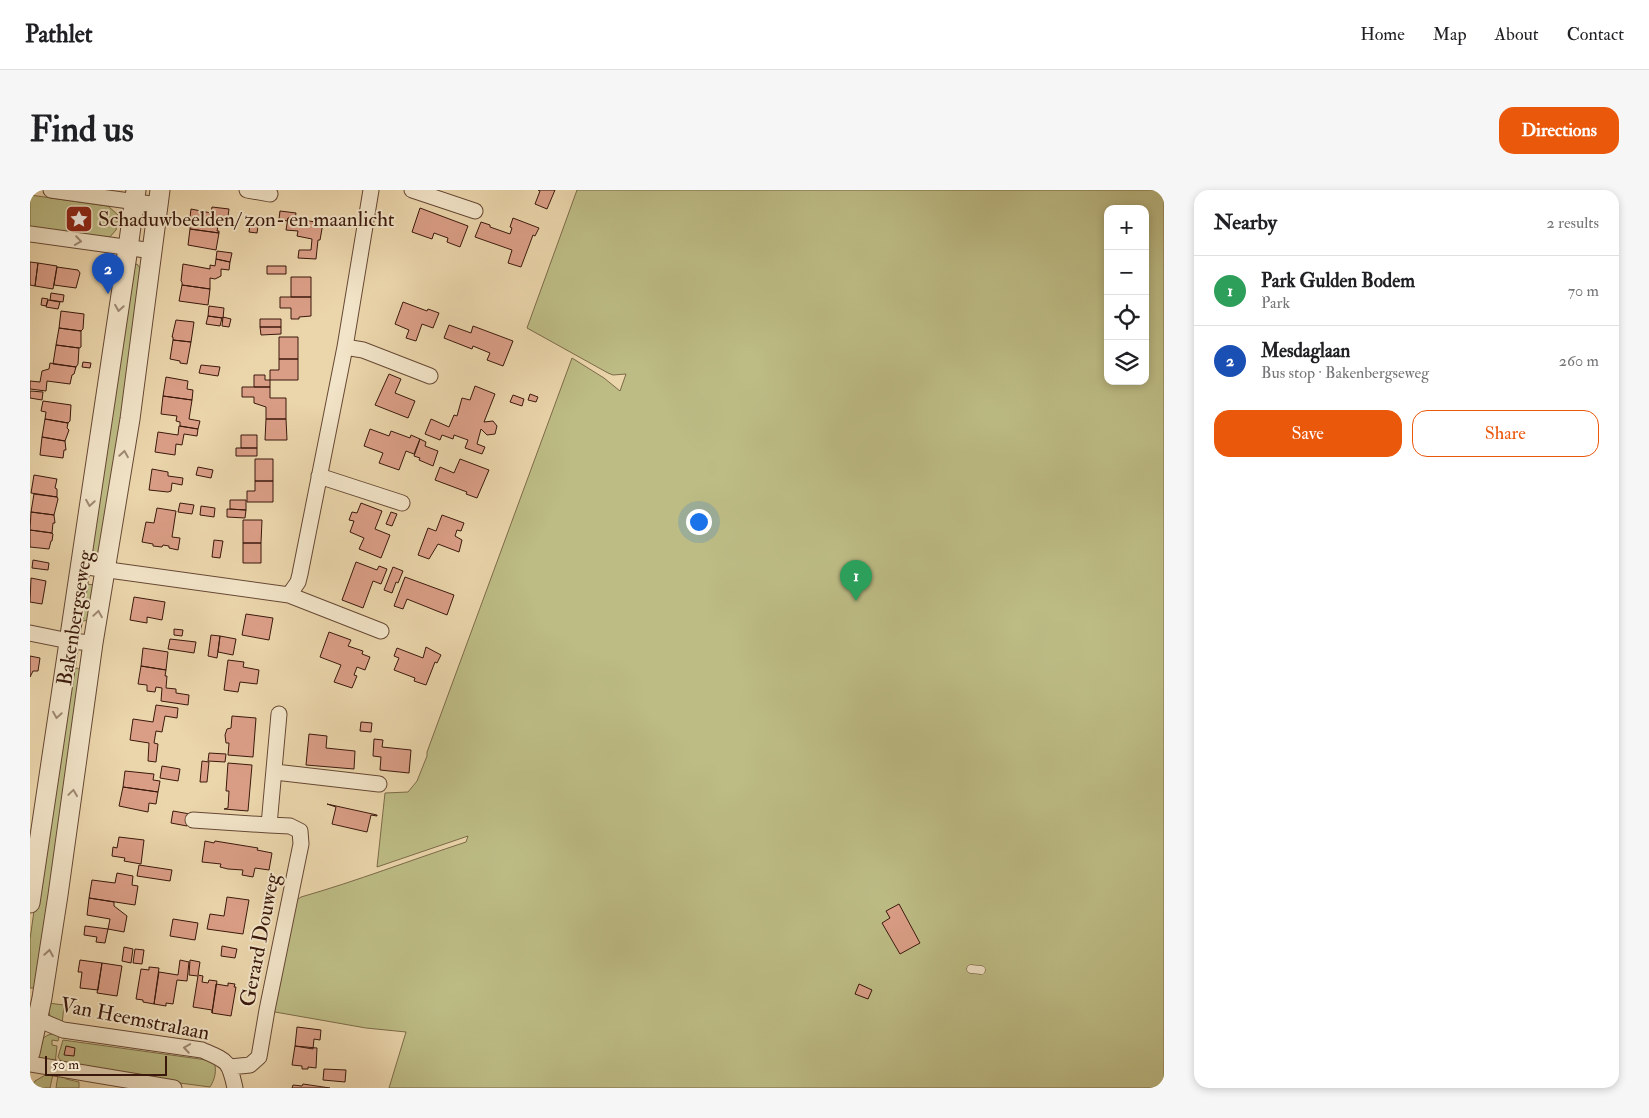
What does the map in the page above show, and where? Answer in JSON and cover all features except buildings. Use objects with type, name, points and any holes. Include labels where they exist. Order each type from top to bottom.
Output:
[{"type":"street","points":[[51,190],[159,197]]},
{"type":"street","points":[[247,190],[270,194]]},
{"type":"street","points":[[289,595],[298,582],[300,574],[345,347],[371,190]]},
{"type":"street","points":[[412,190],[475,211]]},
{"type":"street","name":"Bakenbergseweg","points":[[30,903],[135,196]]},
{"type":"street","name":"Bakenbergseweg","points":[[30,1053],[33,1019],[42,998],[94,643],[130,419],[159,197]]},
{"type":"street","points":[[30,234],[153,251]]},
{"type":"street","points":[[345,347],[363,350],[430,376]]},
{"type":"street","points":[[319,476],[402,502]]},
{"type":"street","points":[[80,566],[289,595],[381,631]]},
{"type":"street","points":[[30,633],[69,641],[94,643]]},
{"type":"street","points":[[269,825],[279,714]]},
{"type":"street","points":[[275,772],[379,784]]},
{"type":"street","name":"Gerard Douweg","points":[[193,820],[290,826],[300,830],[301,844],[259,1057],[250,1064],[230,1067]]},
{"type":"street","name":"Van Heemstralaan","points":[[33,1019],[63,1030],[202,1050],[222,1059],[230,1067],[235,1088]]},
{"type":"street","points":[[30,1064],[174,1088]]},
{"type":"lane","points":[[971,969],[981,970]]},
{"type":"shaded area","points":[[577,190],[1164,190],[1164,1088],[389,1088],[406,1032],[366,1028],[275,1012],[270,1009],[294,902],[301,897],[466,842],[468,836],[377,867],[385,793],[408,792],[417,781],[572,358],[604,378],[620,391],[626,374],[613,375],[527,328]]},
{"type":"shaded area","points":[[30,195],[108,206],[118,215],[116,230],[109,238],[30,227]]},
{"type":"shaded area","points":[[137,264],[143,272],[105,544],[97,553],[92,550],[130,266]]},
{"type":"shaded area","points":[[85,584],[97,585],[90,620],[83,621],[79,615]]},
{"type":"shaded area","points":[[77,668],[81,670],[35,988],[30,988],[30,939],[68,673],[72,669]]},
{"type":"shaded area","points":[[48,1003],[64,1005],[62,1025],[51,1019]]},
{"type":"shaded area","points":[[52,1034],[59,1035],[58,1041],[52,1040],[52,1045],[57,1046],[55,1064],[39,1058],[38,1052],[40,1040]]},
{"type":"shaded area","points":[[63,1040],[214,1061],[214,1078],[210,1087],[74,1069],[65,1066],[58,1057]]},
{"type":"shaded area","points":[[47,1074],[53,1074],[50,1088],[31,1088],[35,1081]]},
{"type":"shaded area","points":[[58,1075],[79,1082],[79,1088],[56,1088]]},
{"type":"place","name":"Schaduwbeelden/ zon- en maanlicht","points":[[79,219]]},
{"type":"place","name":"Mesdaglaan","points":[[108,294]]},
{"type":"place","name":"Park Gulden Bodem","points":[[856,601]]}]
